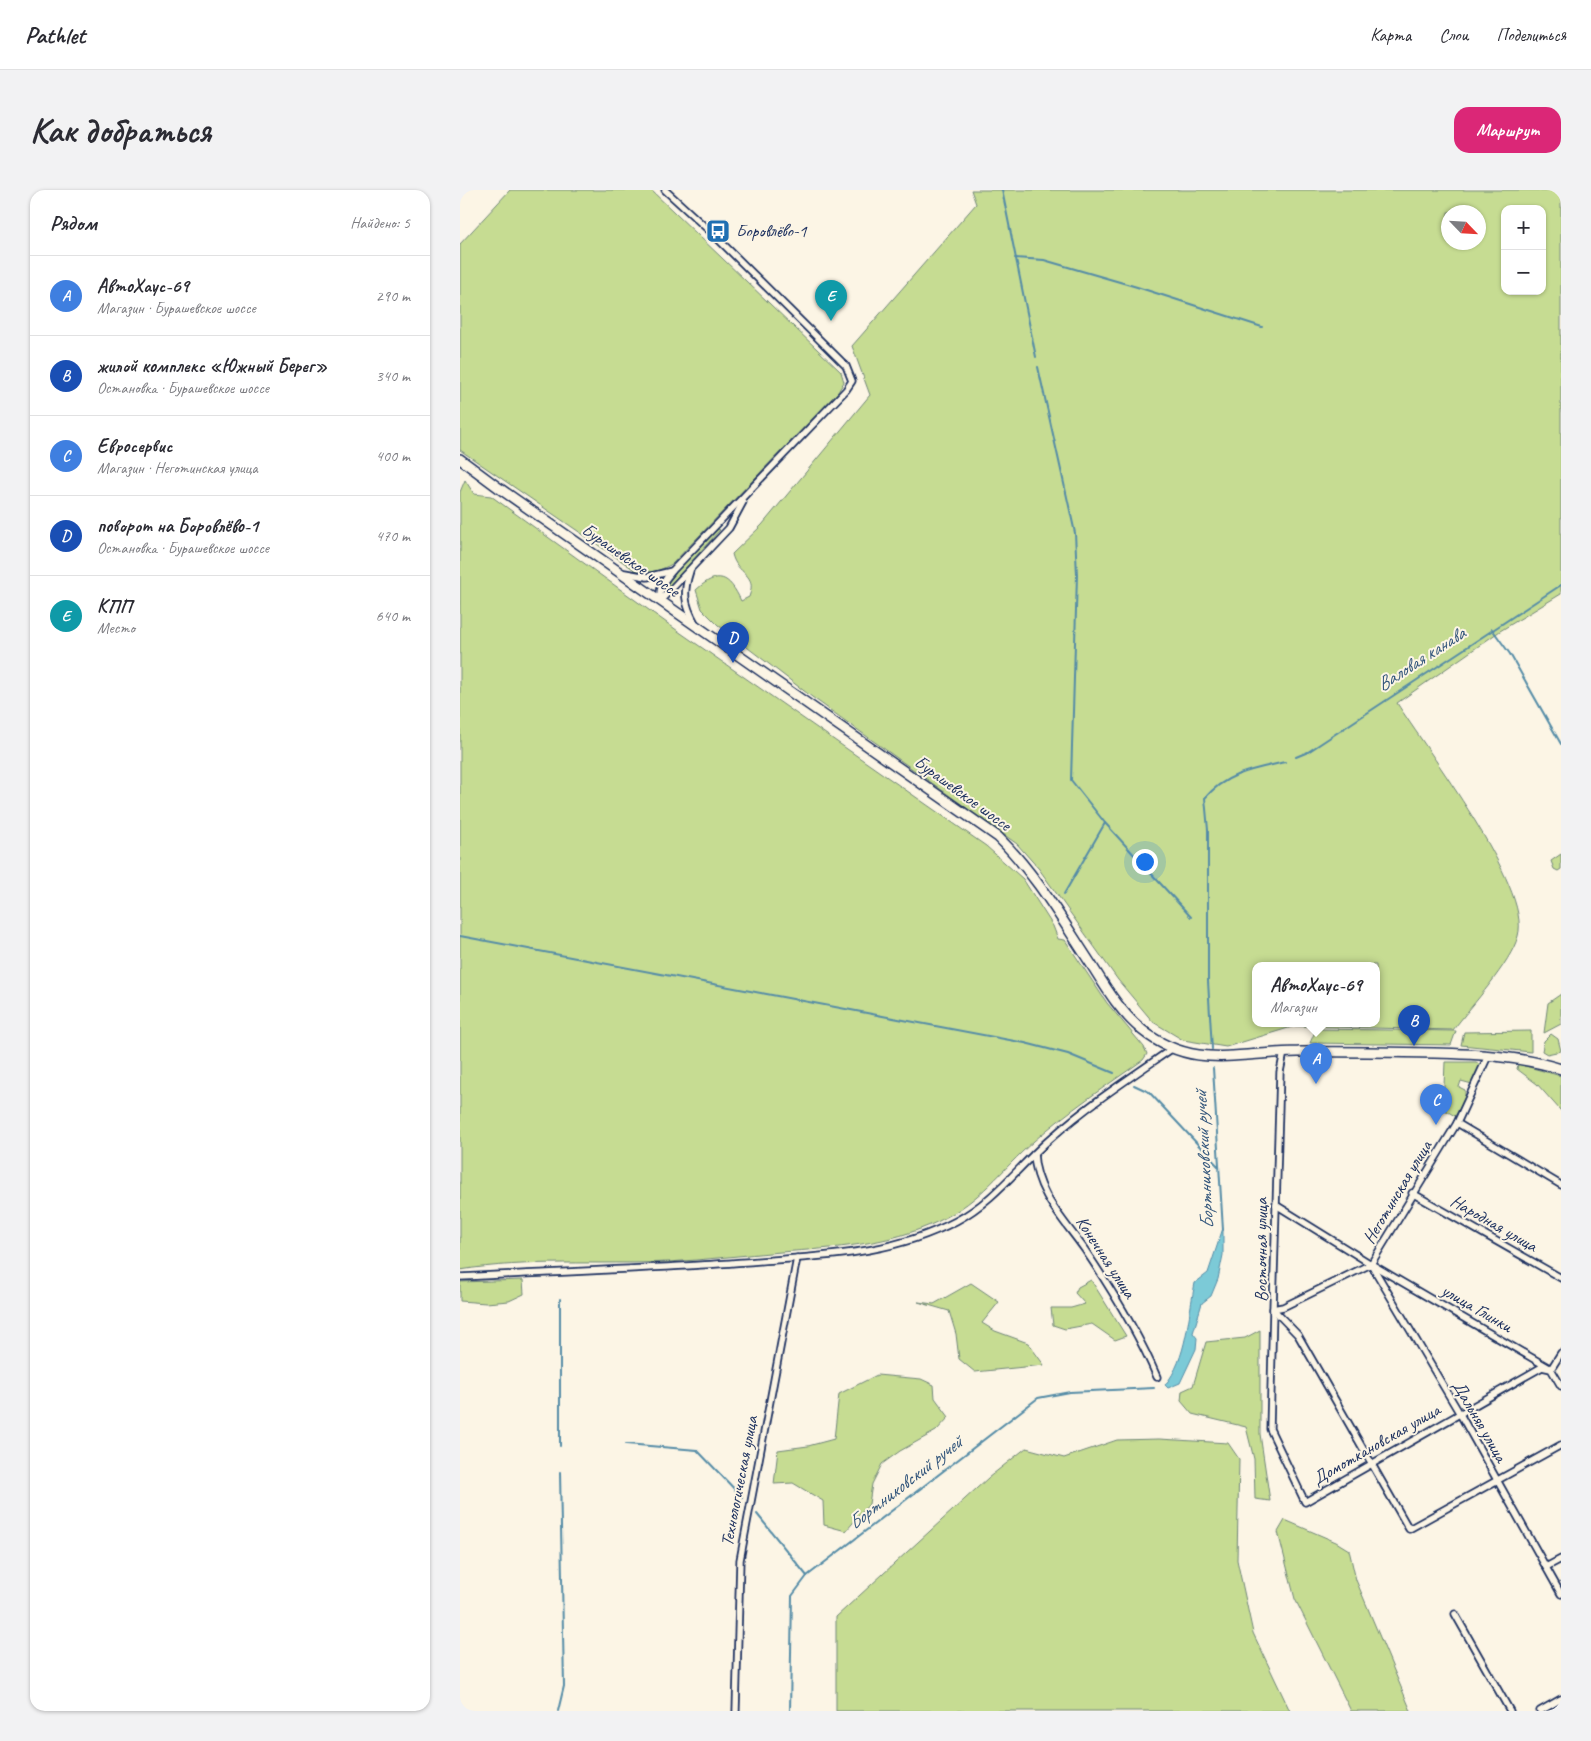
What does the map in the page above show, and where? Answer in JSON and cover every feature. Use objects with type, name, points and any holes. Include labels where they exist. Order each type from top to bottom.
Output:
[{"type":"main road","name":"Бурашевское шоссе","points":[[460,459],[507,494],[623,573],[998,837],[1037,882],[1123,1011],[1146,1033],[1173,1048],[1210,1058],[1284,1052],[1414,1053],[1488,1056],[1534,1061],[1561,1069]]},
{"type":"street","points":[[665,190],[846,366],[852,381],[846,390],[674,570],[662,584],[659,595],[661,600],[729,528],[746,495]]},
{"type":"street","points":[[691,569],[684,588],[684,598],[696,626]]},
{"type":"street","points":[[623,573],[647,578],[674,570]]},
{"type":"street","points":[[460,1277],[634,1269],[839,1256],[879,1250],[955,1222],[988,1200],[1034,1154],[1090,1106],[1173,1048]]},
{"type":"street","name":"Восточная улица","points":[[1284,1052],[1280,1072],[1273,1309],[1298,1335],[1409,1529],[1496,1479]]},
{"type":"street","name":"Неготинская улица","points":[[1371,1264],[1412,1193],[1457,1123],[1488,1056]]},
{"type":"street","points":[[1457,1123],[1561,1185]]},
{"type":"street","name":"Конечная улица","points":[[1034,1154],[1035,1172],[1048,1199],[1085,1251],[1123,1310],[1156,1377]]},
{"type":"street","name":"Народная улица","points":[[1412,1193],[1561,1278]]},
{"type":"street","name":"улица Глинки","points":[[1276,1205],[1371,1264],[1551,1369],[1561,1386]]},
{"type":"street","name":"Технологическая улица","points":[[736,1711],[740,1560],[797,1258]]},
{"type":"street","points":[[1273,1309],[1283,1307],[1371,1264]]},
{"type":"street","name":"Дальняя улица","points":[[1371,1264],[1460,1414],[1561,1594]]},
{"type":"street","name":"Домоткановская улица","points":[[1273,1309],[1270,1429],[1305,1502],[1542,1367],[1551,1369]]},
{"type":"street","points":[[1551,1369],[1561,1353]]},
{"type":"street","points":[[1496,1479],[1561,1445]]},
{"type":"street","points":[[1546,1567],[1561,1559]]},
{"type":"street","points":[[1455,1614],[1510,1711]]},
{"type":"street","points":[[1540,1711],[1561,1699]]},
{"type":"green space","points":[[510,190],[651,190],[841,372],[844,382],[838,392],[672,564],[663,568],[650,572],[636,571],[460,450],[460,244]]},
{"type":"green space","points":[[971,190],[1561,190],[1561,594],[1500,631],[1397,703],[1473,818],[1509,885],[1518,914],[1518,936],[1514,947],[1490,984],[1453,1030],[1334,1027],[1380,1027],[1380,962],[1252,962],[1252,1027],[1292,1027],[1226,1047],[1183,1040],[1153,1022],[1118,980],[1039,869],[1017,844],[812,697],[718,625],[702,609],[696,590],[717,578],[727,581],[737,592],[741,601],[749,597],[751,583],[738,566],[732,554],[762,525],[870,395],[852,346],[976,204]]},
{"type":"green space","points":[[465,480],[474,494],[491,496],[678,631],[986,846],[1023,879],[1053,926],[1058,939],[1065,940],[1107,1003],[1144,1047],[1147,1054],[1143,1060],[1060,1119],[967,1204],[939,1221],[901,1235],[842,1247],[682,1261],[538,1263],[460,1270],[460,492]]},
{"type":"green space","points":[[718,529],[720,530],[668,587],[664,588],[665,584]]},
{"type":"green space","points":[[1561,854],[1561,869],[1558,871],[1554,869],[1551,861]]},
{"type":"green space","points":[[1561,994],[1561,1024],[1544,1033],[1548,1003]]},
{"type":"green space","points":[[1316,1029],[1456,1031],[1451,1045],[1310,1043]]},
{"type":"green space","points":[[1531,1031],[1531,1052],[1461,1045],[1464,1032]]},
{"type":"green space","points":[[1551,1034],[1558,1039],[1561,1051],[1547,1054],[1542,1051],[1544,1041]]},
{"type":"green space","points":[[1445,1062],[1476,1062],[1481,1065],[1472,1084],[1461,1081],[1459,1087],[1465,1090],[1465,1099],[1455,1116],[1443,1109]]},
{"type":"green space","points":[[1518,1064],[1561,1076],[1561,1111],[1537,1084],[1517,1069]]},
{"type":"green space","points":[[523,1280],[524,1294],[509,1301],[486,1303],[460,1301],[460,1282]]},
{"type":"green space","points":[[1091,1280],[1126,1336],[1115,1340],[1092,1324],[1065,1329],[1053,1325],[1051,1308],[1071,1308],[1085,1304],[1075,1293],[1078,1287]]},
{"type":"green space","points":[[971,1283],[999,1302],[982,1323],[995,1331],[1028,1343],[1044,1365],[975,1372],[959,1359],[956,1334],[949,1311],[918,1302],[934,1304]]},
{"type":"green space","points":[[1260,1330],[1260,1434],[1270,1501],[1255,1499],[1254,1459],[1246,1427],[1192,1414],[1181,1401],[1182,1391],[1193,1386],[1206,1342],[1245,1338]]},
{"type":"green space","points":[[877,1375],[921,1379],[934,1385],[935,1398],[949,1417],[936,1431],[900,1451],[882,1464],[872,1484],[869,1504],[846,1531],[824,1525],[823,1501],[793,1483],[774,1484],[778,1450],[808,1446],[834,1439],[839,1394]]},
{"type":"green space","points":[[1159,1439],[1228,1443],[1239,1459],[1237,1560],[1253,1633],[1290,1711],[836,1711],[836,1617],[988,1478],[1026,1448],[1064,1458],[1117,1440]]},
{"type":"green space","points":[[1285,1520],[1336,1542],[1349,1550],[1356,1580],[1411,1711],[1351,1711],[1295,1599],[1278,1532]]},
{"type":"water","points":[[1223,1228],[1223,1255],[1218,1279],[1211,1296],[1202,1303],[1193,1333],[1197,1338],[1196,1349],[1180,1383],[1168,1388],[1165,1385],[1178,1363],[1186,1337],[1195,1283],[1208,1273]]},
{"type":"waterway","points":[[1002,190],[1036,357]]},
{"type":"waterway","points":[[1015,258],[1044,260],[1137,287],[1262,327]]},
{"type":"waterway","points":[[1038,367],[1075,533],[1077,575],[1071,780],[1105,823],[1191,917]]},
{"type":"waterway","name":"Валовая канава","points":[[1296,757],[1308,752],[1561,585]]},
{"type":"waterway","points":[[1492,629],[1510,654],[1561,744]]},
{"type":"waterway","name":"Бортниковский ручей","points":[[1212,1049],[1208,981],[1208,830],[1205,798],[1231,777],[1285,762]]},
{"type":"waterway","points":[[1064,894],[1105,823]]},
{"type":"waterway","points":[[460,936],[1025,1043],[1068,1054],[1114,1073]]},
{"type":"waterway","name":"Бортниковский ручей","points":[[1213,1068],[1223,1230]]},
{"type":"waterway","points":[[1134,1085],[1149,1092],[1218,1166]]},
{"type":"waterway","points":[[560,1299],[560,1446]]},
{"type":"waterway","name":"Бортниковский ручей","points":[[790,1711],[792,1596],[807,1576],[1038,1398],[1070,1392],[1154,1388]]},
{"type":"waterway","points":[[626,1444],[697,1450],[742,1497]]},
{"type":"waterway","points":[[558,1711],[564,1686],[560,1472]]},
{"type":"waterway","points":[[757,1514],[807,1576]]},
{"type":"place","name":"Боровлёво-1","points":[[718,231]]},
{"type":"place","name":"КПП","points":[[831,321]]},
{"type":"place","name":"поворот на Боровлёво-1","points":[[733,663]]},
{"type":"place","name":"жилой комплекс «Южный Берег»","points":[[1414,1046]]},
{"type":"place","name":"АвтоХаус-69","points":[[1316,1084]]},
{"type":"place","name":"Евросервис","points":[[1436,1125]]}]
